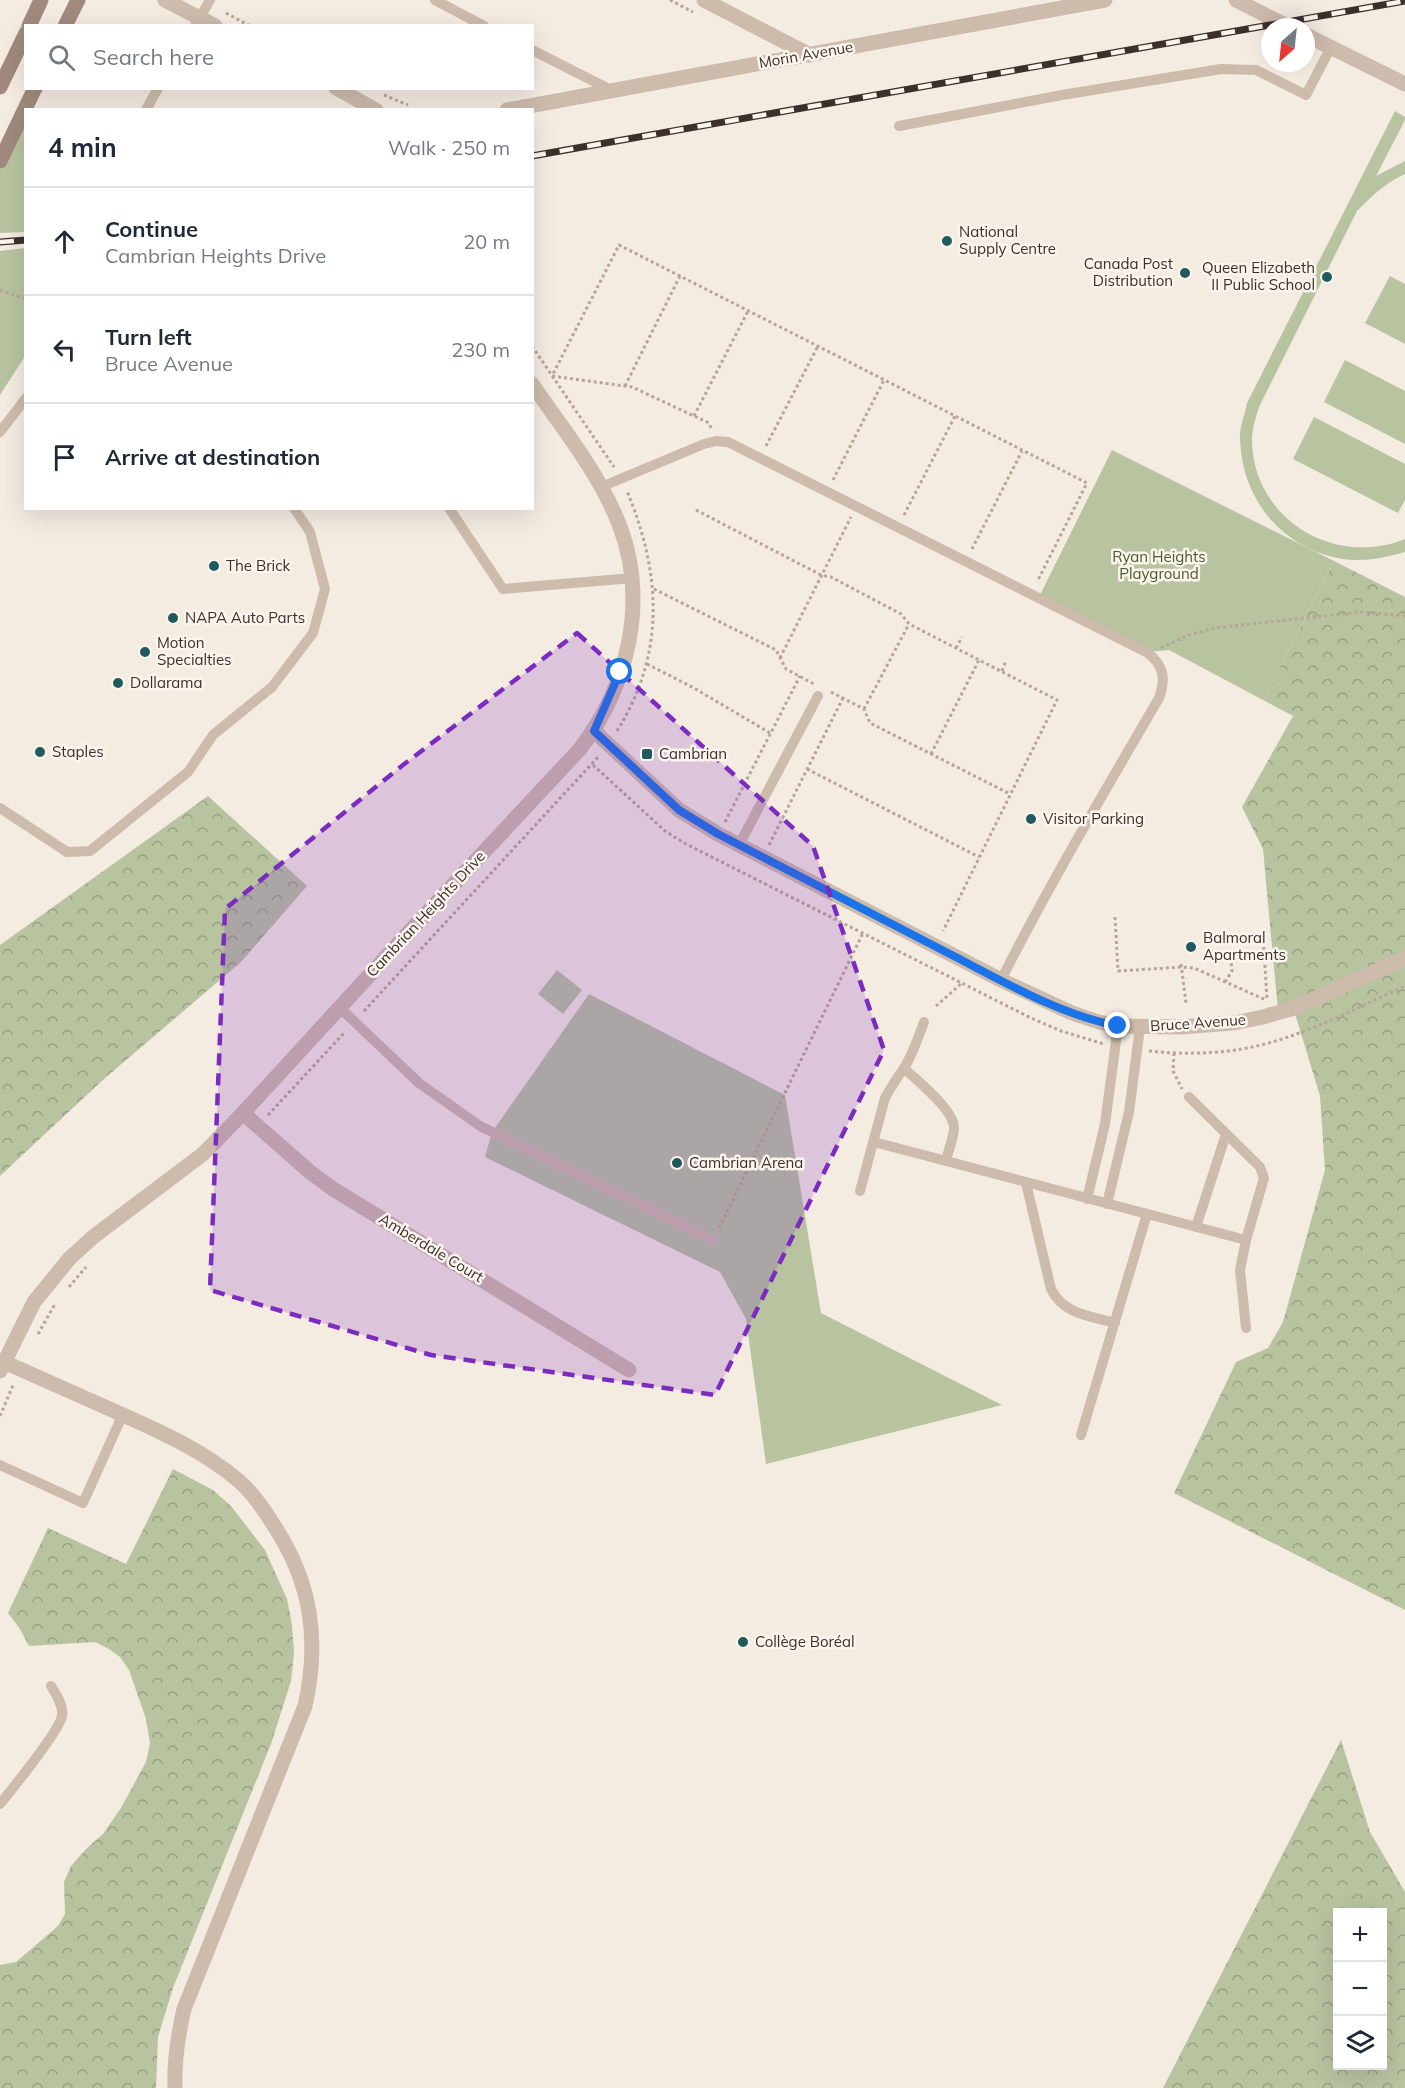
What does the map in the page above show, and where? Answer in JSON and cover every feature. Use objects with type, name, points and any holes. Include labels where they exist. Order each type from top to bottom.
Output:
[{"type":"main road","points":[[30,24],[41,0]]},
{"type":"main road","points":[[67,24],[78,0]]},
{"type":"main road","points":[[0,87],[24,37]]},
{"type":"main road","points":[[25,108],[34,90]]},
{"type":"main road","points":[[0,161],[24,111]]},
{"type":"street","points":[[165,0],[197,21]]},
{"type":"street","points":[[704,0],[810,55]]},
{"type":"street","name":"Morin Avenue","points":[[517,108],[1105,0]]},
{"type":"street","points":[[1236,0],[1271,18]]},
{"type":"street","points":[[1315,39],[1405,84]]},
{"type":"street","points":[[340,90],[372,108]]},
{"type":"street","name":"Cambrian Heights Drive","points":[[2,1366],[34,1302],[69,1259],[93,1236],[203,1154],[580,749],[594,731],[611,696],[627,652],[632,626],[633,578],[619,525],[601,487],[534,387]]},
{"type":"street","name":"Bruce Avenue","points":[[594,731],[679,810],[718,834],[1001,980],[1072,1013],[1099,1022],[1140,1027],[1234,1023],[1268,1008],[1294,1008],[1405,958]]},
{"type":"street","name":"Amberdale Court","points":[[243,1113],[310,1172],[333,1189],[629,1370]]},
{"type":"street","points":[[2,1366],[20,1368],[173,1437],[241,1483],[261,1506],[293,1556],[310,1611],[313,1653],[311,1681],[305,1706],[184,2009],[175,2064],[175,2088]]},
{"type":"lane","points":[[197,21],[210,0]]},
{"type":"lane","points":[[435,0],[480,24]]},
{"type":"lane","points":[[899,126],[1062,95],[1221,69],[1256,70],[1306,95],[1331,47]]},
{"type":"lane","points":[[534,51],[611,90]]},
{"type":"lane","points":[[148,108],[158,90]]},
{"type":"lane","points":[[0,432],[24,401]]},
{"type":"lane","points":[[601,487],[704,444],[716,441],[728,442],[1148,653],[1157,660],[1162,668],[1163,687],[1159,698],[1071,847],[1001,980]]},
{"type":"lane","points":[[0,808],[67,852],[90,851],[188,772],[213,735],[272,687],[313,633],[325,589],[310,532],[295,510]]},
{"type":"lane","points":[[450,510],[503,589],[633,578]]},
{"type":"lane","points":[[739,845],[818,696]]},
{"type":"lane","points":[[340,1008],[419,1083],[480,1126],[712,1240]]},
{"type":"lane","points":[[860,1191],[885,1098],[904,1068],[924,1022]]},
{"type":"lane","points":[[1087,1198],[1105,1124],[1118,1026]]},
{"type":"lane","points":[[1107,1204],[1129,1112],[1140,1027]]},
{"type":"lane","points":[[904,1068],[943,1105],[953,1122],[954,1129],[946,1161]]},
{"type":"lane","points":[[1189,1097],[1260,1167],[1264,1178],[1240,1270],[1246,1328]]},
{"type":"lane","points":[[1196,1227],[1226,1134]]},
{"type":"lane","points":[[874,1142],[1246,1240]]},
{"type":"lane","points":[[1026,1183],[1051,1289],[1057,1300],[1065,1307],[1077,1312],[1115,1323]]},
{"type":"lane","points":[[1081,1435],[1147,1214]]},
{"type":"lane","points":[[0,1465],[83,1503],[123,1414]]},
{"type":"lane","points":[[0,1804],[52,1736],[63,1716],[60,1702],[51,1686]]},
{"type":"path","points":[[380,93],[408,105]]},
{"type":"path","points":[[552,376],[619,245],[1088,483],[1030,594]]},
{"type":"path","points":[[625,386],[680,276]]},
{"type":"path","points":[[0,290],[24,298]]},
{"type":"path","points":[[694,416],[748,310]]},
{"type":"path","points":[[760,459],[818,346]]},
{"type":"path","points":[[258,1126],[593,765],[633,702],[647,664],[653,626],[654,589],[642,533],[622,478],[534,349]]},
{"type":"path","points":[[552,376],[632,387],[709,423],[716,441]]},
{"type":"path","points":[[827,492],[884,380]]},
{"type":"path","points":[[897,527],[955,416]]},
{"type":"path","points":[[966,561],[1022,450]]},
{"type":"path","points":[[780,658],[856,507]]},
{"type":"path","points":[[696,510],[821,575],[831,577],[901,614],[909,624],[1057,700],[936,947]]},
{"type":"path","points":[[1148,653],[1214,627],[1360,612],[1405,616]]},
{"type":"path","points":[[864,709],[909,624]]},
{"type":"path","points":[[956,648],[962,637]]},
{"type":"path","points":[[931,754],[979,660]]},
{"type":"path","points":[[1002,671],[1006,661]]},
{"type":"path","points":[[647,664],[694,688],[770,733]]},
{"type":"path","points":[[718,834],[800,676]]},
{"type":"path","points":[[763,857],[843,698]]},
{"type":"path","points":[[807,769],[980,857]]},
{"type":"path","points":[[1115,917],[1118,971],[1181,965],[1194,968],[1225,982],[1268,1008]]},
{"type":"path","points":[[712,1240],[863,933]]},
{"type":"path","points":[[1263,935],[1268,1008]]},
{"type":"path","points":[[1225,982],[1232,971],[1231,960]]},
{"type":"path","points":[[1181,965],[1186,1003]]},
{"type":"path","points":[[936,1006],[962,983]]},
{"type":"path","points":[[1174,1053],[1175,1077],[1178,1085],[1189,1097]]},
{"type":"path","points":[[68,1289],[92,1260]]},
{"type":"path","points":[[34,1341],[62,1296]]},
{"type":"path","points":[[0,1416],[20,1368]]},
{"type":"highlighted area","points":[[577,633],[813,846],[884,1050],[715,1395],[431,1355],[210,1290],[225,909],[403,765]]},
{"type":"green space","points":[[1395,111],[1405,117],[1405,120],[1376,176],[1405,161],[1405,174],[1385,186],[1357,211],[1259,407],[1252,435],[1256,467],[1266,492],[1281,513],[1302,530],[1325,541],[1351,547],[1378,546],[1405,539],[1405,552],[1354,560],[1316,552],[1281,530],[1268,516],[1256,499],[1248,481],[1242,461],[1240,430],[1247,403]]},
{"type":"green space","points":[[24,125],[24,232],[0,233],[0,165]]},
{"type":"green space","points":[[24,248],[24,358],[0,395],[0,251]]},
{"type":"green space","points":[[1390,276],[1405,284],[1405,344],[1365,323]]},
{"type":"green space","points":[[1345,360],[1405,391],[1405,444],[1324,402]]},
{"type":"green space","points":[[1314,417],[1405,464],[1405,500],[1398,513],[1293,459]]},
{"type":"green space","name":"Ryan Heights Playground","points":[[1112,450],[1334,561],[1263,700],[1169,650],[1148,652],[1039,597]]},
{"type":"green space","points":[[1334,561],[1405,597],[1405,1610],[1174,1493],[1236,1362],[1268,1348],[1283,1322],[1325,1170],[1320,1096],[1293,1007],[1278,1011],[1263,849],[1242,807],[1293,716],[1263,700]]},
{"type":"green space","points":[[208,796],[307,886],[241,962],[105,1078],[0,1176],[0,945]]},
{"type":"green space","points":[[557,970],[582,990],[563,1014],[538,994]]},
{"type":"green space","points":[[589,994],[785,1095],[821,1313],[1002,1405],[766,1464],[746,1319],[720,1272],[485,1157],[492,1132]]},
{"type":"green space","points":[[173,1469],[213,1490],[231,1506],[265,1550],[287,1599],[294,1653],[291,1681],[271,1744],[173,1988],[158,2037],[156,2088],[0,2088],[0,1965],[16,1962],[58,1926],[65,1914],[64,1882],[71,1866],[103,1834],[121,1808],[146,1762],[150,1743],[146,1719],[129,1670],[120,1657],[95,1642],[29,1646],[8,1613],[48,1528],[126,1564]]},
{"type":"green space","points":[[1341,1740],[1370,1832],[1405,1892],[1405,2088],[1163,2088]]},
{"type":"railway","points":[[534,156],[1405,1]]},
{"type":"railway","points":[[0,242],[24,240]]},
{"type":"place","name":"National Supply Centre","points":[[947,241]]},
{"type":"place","name":"Canada Post Distribution","points":[[1185,273]]},
{"type":"place","name":"Queen Elizabeth II Public School","points":[[1327,277]]},
{"type":"place","name":"The Brick","points":[[214,566]]},
{"type":"place","name":"NAPA Auto Parts","points":[[173,618]]},
{"type":"place","name":"Motion Specialties","points":[[145,652]]},
{"type":"place","name":"Dollarama","points":[[118,683]]},
{"type":"place","name":"Staples","points":[[40,752]]},
{"type":"place","name":"Cambrian","points":[[647,754]]},
{"type":"place","name":"Visitor Parking","points":[[1031,819]]},
{"type":"place","name":"Balmoral Apartments","points":[[1191,947]]},
{"type":"place","name":"Cambrian Arena","points":[[677,1163]]},
{"type":"place","name":"Collège Boréal","points":[[743,1642]]},
{"type":"route","points":[[620,672],[594,731],[679,810],[718,834],[1001,980],[1072,1013],[1118,1026]]}]
